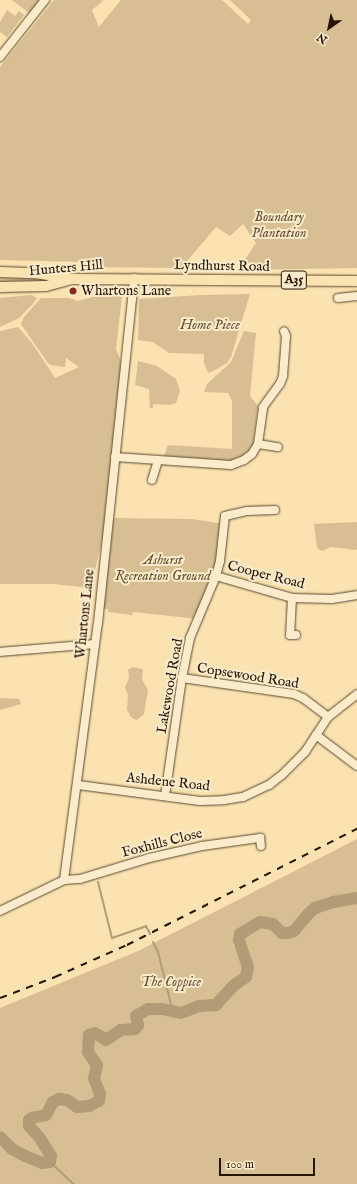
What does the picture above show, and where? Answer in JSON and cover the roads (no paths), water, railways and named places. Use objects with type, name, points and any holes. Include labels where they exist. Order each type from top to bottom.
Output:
[{"type":"main road","name":"Hunters Hill","points":[[0,272],[35,273],[72,279],[134,278]]},
{"type":"main road","name":"Lyndhurst Road","points":[[134,278],[237,281],[357,281]]},
{"type":"main road","name":"Hunters Hill","points":[[0,287],[46,286],[72,279]]},
{"type":"street","points":[[0,57],[45,0]]},
{"type":"street","name":"Whartons Lane","points":[[64,880],[78,784],[95,644],[134,278]]},
{"type":"street","points":[[338,298],[357,296]]},
{"type":"street","points":[[115,457],[231,465],[244,460],[252,454],[258,444],[263,408],[280,384],[283,376],[286,336],[284,331]]},
{"type":"street","points":[[258,444],[278,447]]},
{"type":"street","points":[[152,480],[158,460]]},
{"type":"street","name":"Lakewood Road","points":[[165,796],[182,678],[190,638],[216,576],[220,560],[225,516],[247,511],[275,510]]},
{"type":"street","name":"Cooper Road","points":[[216,576],[292,598],[332,598],[357,595]]},
{"type":"street","points":[[290,635],[292,598]]},
{"type":"street","points":[[0,652],[95,644]]},
{"type":"street","name":"Copsewood Road","points":[[182,678],[294,694],[304,698],[328,717]]},
{"type":"street","name":"Ashdene Road","points":[[78,784],[213,801],[229,800],[253,793],[269,785],[294,764],[328,717],[357,694]]},
{"type":"street","points":[[316,735],[357,766]]},
{"type":"street","name":"Foxhills Close","points":[[64,880],[80,879],[149,858],[202,846],[260,838],[261,846]]},
{"type":"street","points":[[0,911],[64,880]]},
{"type":"waterway","points":[[98,882],[112,938],[146,926],[150,934]]},
{"type":"waterway","points":[[0,1137],[12,1149],[25,1156],[42,1163],[50,1162],[51,1156],[39,1137],[29,1126],[29,1120],[46,1115],[53,1102],[59,1099],[67,1100],[77,1107],[89,1106],[99,1101],[100,1094],[94,1078],[97,1065],[88,1052],[89,1035],[95,1033],[106,1040],[121,1030],[135,1029],[138,1025],[136,1016],[148,1009],[162,1009],[181,1013],[199,1006],[216,1005],[233,986],[246,977],[248,967],[239,941],[240,934],[260,922],[273,924],[282,933],[288,933],[294,931],[315,908],[334,902],[357,898]]},
{"type":"waterway","points":[[153,942],[158,952],[173,1012]]},
{"type":"waterway","points":[[50,1162],[74,1184]]},
{"type":"railway","points":[[0,998],[55,977],[127,945],[357,829]]},
{"type":"place","name":"Whartons Lane","points":[[73,291]]},
{"type":"park label","name":"Boundary Plantation","points":[[279,226]]},
{"type":"park label","name":"Home Piece","points":[[210,325]]},
{"type":"park label","name":"Ashurst Recreation Ground","points":[[163,568]]},
{"type":"park label","name":"The Coppice","points":[[171,982]]}]
